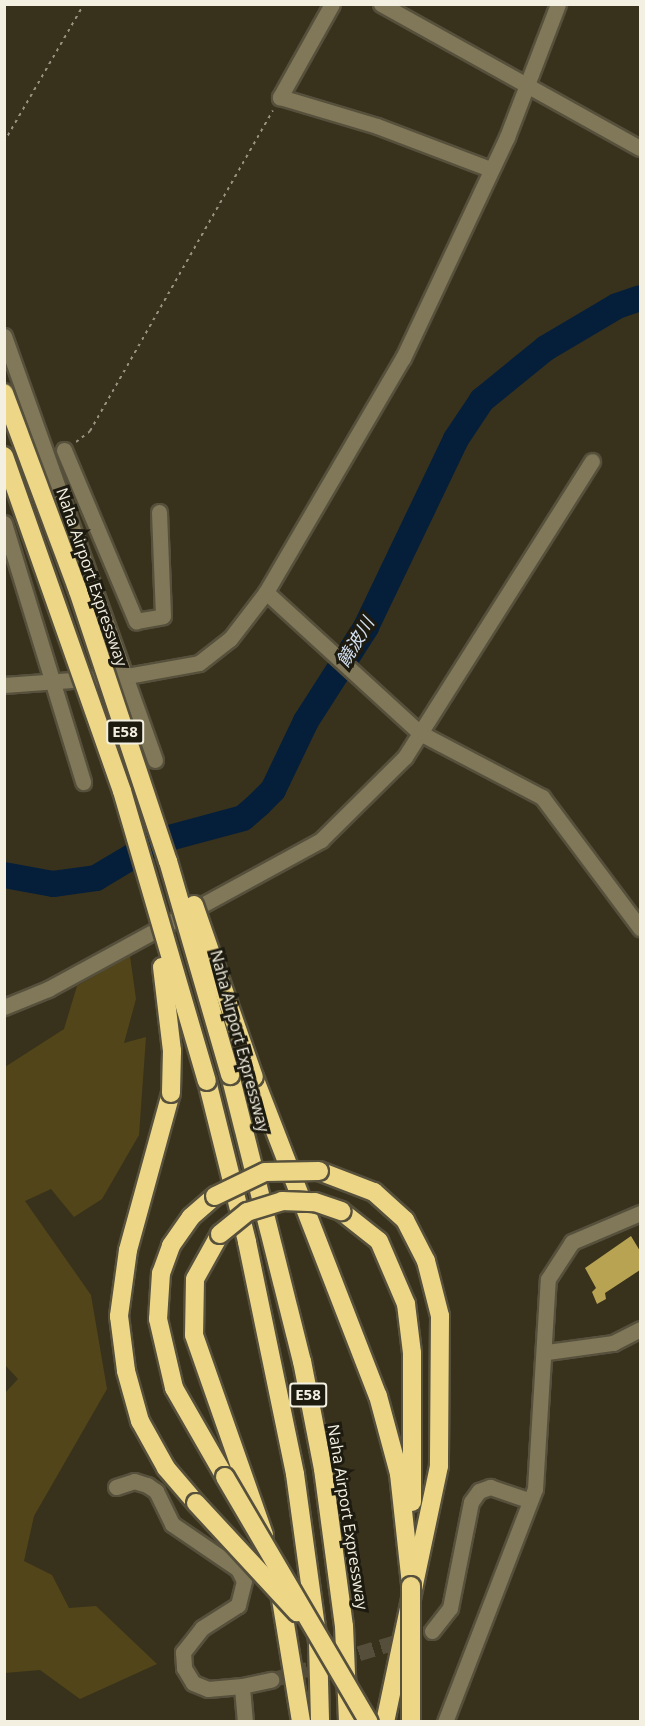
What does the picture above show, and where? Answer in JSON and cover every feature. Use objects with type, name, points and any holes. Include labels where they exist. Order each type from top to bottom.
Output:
[{"type":"highway","name":"Naha Airport Expressway","points":[[4,393],[115,702],[185,915],[230,1075],[302,1361],[323,1469],[343,1615],[348,1722]]},
{"type":"highway","name":"E58","points":[[4,456],[122,791],[207,1082],[248,1242],[295,1474],[318,1643],[320,1722]]},
{"type":"highway","points":[[55,597],[80,695],[160,956],[168,994],[171,1093],[128,1250],[119,1316],[126,1371],[140,1421],[166,1468],[327,1648]]},
{"type":"highway","points":[[115,702],[192,898],[254,1077],[360,1347],[390,1437],[404,1505],[411,1586]]},
{"type":"highway","points":[[369,1722],[174,1388],[158,1319],[161,1273],[171,1246],[191,1217],[215,1196],[265,1172],[319,1171],[374,1192],[405,1220],[426,1261],[440,1316],[439,1466],[385,1722]]},
{"type":"highway","points":[[301,1722],[276,1574],[194,1335],[195,1279],[220,1234],[247,1212],[282,1201],[315,1202],[341,1211],[379,1242],[400,1281],[411,1329],[411,1722]]},
{"type":"street","points":[[332,4],[280,97],[377,126],[490,169]]},
{"type":"street","points":[[381,4],[640,148]]},
{"type":"street","points":[[4,685],[127,676],[199,663],[230,639],[266,592],[403,358],[507,137],[525,83],[558,4]]},
{"type":"street","points":[[4,336],[127,676],[155,760]]},
{"type":"street","points":[[4,461],[45,448]]},
{"type":"street","points":[[64,450],[136,621],[163,615],[159,512]]},
{"type":"street","points":[[4,1007],[48,988],[321,840],[405,757],[592,462]]},
{"type":"street","points":[[4,523],[82,782]]},
{"type":"street","points":[[266,592],[420,733],[542,797],[640,928]]},
{"type":"street","points":[[445,1722],[492,1608],[527,1500],[538,1476],[539,1384],[547,1352],[545,1301],[558,1258],[572,1242],[640,1213]]},
{"type":"street","points":[[547,1352],[613,1343],[640,1329]]},
{"type":"street","points":[[116,1487],[135,1481],[156,1491],[172,1524],[238,1569],[244,1581],[238,1605],[202,1628],[183,1652],[184,1668],[193,1683],[208,1689],[242,1686],[271,1680]]},
{"type":"street","points":[[432,1631],[450,1608],[471,1502],[479,1491],[490,1487],[527,1500]]},
{"type":"street","points":[[242,1686],[245,1722]]},
{"type":"path","points":[[4,142],[84,4]]},
{"type":"path","points":[[64,450],[90,431],[280,97]]},
{"type":"shaded area","points":[[130,956],[136,999],[124,1043],[146,1037],[139,1135],[102,1199],[74,1217],[51,1189],[25,1201],[91,1295],[107,1389],[34,1516],[24,1561],[52,1575],[69,1608],[96,1606],[157,1664],[80,1699],[40,1670],[5,1673],[4,1394],[18,1379],[4,1364],[5,1067],[64,1029],[77,986]]},
{"type":"building","points":[[631,1236],[640,1251],[640,1270],[605,1293],[606,1299],[597,1304],[592,1292],[596,1288],[585,1268]]},
{"type":"waterway","name":"饒波川","points":[[4,875],[53,884],[96,878],[158,841],[243,818],[259,804],[273,790],[306,721],[366,627],[456,439],[482,400],[546,348],[617,306],[640,298]]},
{"type":"tunnel","points":[[271,1680],[432,1631]]}]
